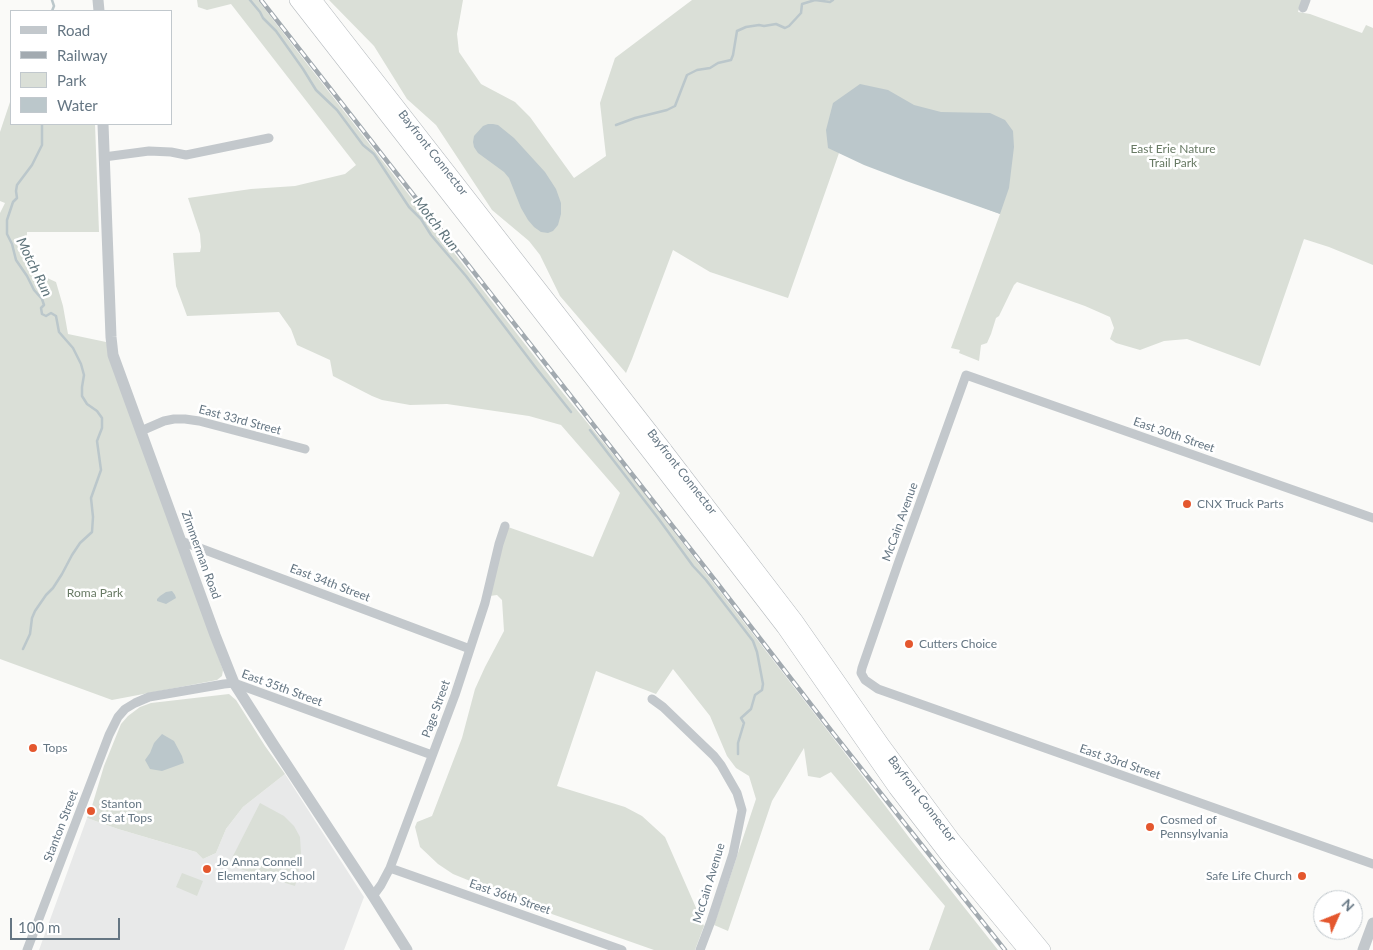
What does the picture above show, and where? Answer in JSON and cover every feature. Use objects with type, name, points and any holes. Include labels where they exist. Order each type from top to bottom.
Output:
[{"type":"highway","name":"Bayfront Connector","points":[[297,0],[772,611],[922,822],[988,906],[1026,950]]},
{"type":"highway","name":"Bayfront Connector","points":[[314,0],[795,620],[883,746],[952,839],[1043,950]]},
{"type":"street","name":"Zimmerman Road","points":[[103,125],[112,348],[181,541],[234,683],[407,950]]},
{"type":"street","points":[[104,157],[149,151],[186,155],[269,138]]},
{"type":"street","name":"East 30th Street","points":[[966,376],[1373,518]]},
{"type":"street","name":"McCain Avenue","points":[[862,677],[862,668],[966,376]]},
{"type":"street","name":"East 33rd Street","points":[[141,431],[164,421],[185,419],[305,449]]},
{"type":"street","name":"Page Street","points":[[373,896],[390,868],[455,695],[485,603],[505,526]]},
{"type":"street","name":"East 34th Street","points":[[181,541],[470,649]]},
{"type":"street","name":"East 33rd Street","points":[[862,677],[871,686],[878,689],[1373,864]]},
{"type":"street","name":"East 35th Street","points":[[122,712],[135,702],[149,697],[234,683],[432,755]]},
{"type":"street","name":"McCain Avenue","points":[[652,699],[663,707],[714,756],[737,793],[742,810],[732,854],[700,950]]},
{"type":"street","name":"Stanton Street","points":[[27,950],[109,735],[122,712]]},
{"type":"street","name":"East 36th Street","points":[[390,868],[622,950]]},
{"type":"street","points":[[1363,950],[1373,923]]},
{"type":"shaded area","name":"Jo Anna Connell Elementary School","points":[[285,774],[364,897],[344,950],[39,950],[87,818],[196,852],[203,859],[216,853],[226,829],[243,807]]},
{"type":"green space","points":[[197,0],[258,0],[563,393],[630,475],[998,950],[929,950],[945,906],[831,772],[820,778],[808,776],[804,748],[772,801],[728,931],[714,925],[756,799],[749,776],[736,768],[727,756],[710,716],[673,669],[656,694],[596,671],[557,786],[625,807],[642,816],[665,837],[704,926],[695,950],[654,950],[549,913],[453,874],[438,864],[420,847],[415,827],[417,822],[432,816],[462,738],[475,689],[504,631],[502,600],[497,595],[490,596],[508,527],[593,557],[620,493],[561,425],[529,416],[447,404],[410,405],[382,400],[372,396],[333,376],[330,360],[297,345],[291,329],[279,312],[187,316],[176,286],[173,253],[200,252],[200,234],[188,198],[251,189],[295,186],[345,174],[356,165],[231,4],[207,10],[198,7]]},
{"type":"green space","name":"East Erie Nature Trail Park","points":[[329,0],[463,0],[457,34],[459,52],[481,84],[515,102],[530,117],[574,178],[606,156],[600,103],[615,58],[692,0],[1302,0],[1298,12],[1310,14],[1362,33],[1366,25],[1373,28],[1373,265],[1304,239],[1260,366],[1187,339],[1164,341],[1140,350],[1116,343],[1110,339],[1114,328],[1110,317],[1017,282],[999,316],[996,318],[987,343],[981,345],[979,361],[959,353],[960,350],[951,348],[1000,214],[839,153],[788,298],[710,272],[673,250],[626,373],[560,296],[540,255],[529,241],[492,210],[436,125],[407,99],[374,46]]},
{"type":"green space","name":"Roma Park","points":[[10,102],[10,125],[95,125],[99,232],[27,232],[26,266],[34,272],[56,282],[68,334],[106,342],[223,670],[222,676],[217,680],[112,700],[0,659],[0,213],[5,203],[0,201],[0,132]]},
{"type":"green space","points":[[229,694],[236,700],[285,774],[243,807],[226,829],[216,853],[203,859],[196,852],[87,818],[104,766],[121,724],[128,716],[140,707],[151,703]]},
{"type":"green space","points":[[260,803],[284,816],[294,826],[300,837],[301,853],[295,886],[237,868],[232,858]]},
{"type":"green space","points":[[182,873],[203,881],[197,896],[176,887]]},
{"type":"water","points":[[860,84],[888,90],[914,105],[941,112],[990,113],[1005,120],[1013,131],[1014,147],[1009,188],[1000,214],[864,165],[828,148],[826,130],[833,103]]},
{"type":"water","points":[[488,124],[498,125],[514,138],[545,172],[556,189],[561,203],[561,214],[558,225],[553,231],[548,233],[541,232],[534,227],[521,208],[509,178],[504,172],[478,153],[474,147],[474,136],[483,126]]},
{"type":"water","points":[[172,591],[176,598],[166,604],[157,601],[166,592]]},
{"type":"water","points":[[162,734],[174,741],[184,763],[162,771],[150,769],[145,760],[154,743]]},
{"type":"waterway","name":"Motch Run","points":[[52,0],[54,6],[52,10]]},
{"type":"waterway","name":"Motch Run","points":[[250,0],[263,18],[276,31],[316,90],[337,110],[363,145],[374,154],[409,207],[421,219],[431,235],[466,276],[571,412]]},
{"type":"waterway","points":[[616,125],[675,106],[687,75],[697,70],[710,68],[718,63],[731,60],[737,31],[759,25],[776,24],[785,28],[801,13],[802,4],[815,0],[830,2],[833,0]]},
{"type":"waterway","name":"Motch Run","points":[[23,649],[30,634],[35,611],[53,588],[80,543],[92,532],[91,498],[101,470],[97,441],[102,428],[102,418],[97,411],[87,404],[82,396],[84,375],[81,364],[73,348],[59,332],[56,316],[51,313],[46,316],[42,314],[41,308],[44,305],[42,299],[34,290],[16,260],[7,234],[7,220],[13,202],[17,198],[17,185],[32,165],[42,145],[42,125]]},
{"type":"waterway","points":[[590,430],[693,566],[753,641],[763,684],[762,690],[755,695],[751,709],[741,718],[744,723],[738,743],[738,754]]},
{"type":"railway","points":[[261,0],[833,733],[1005,950]]},
{"type":"place","name":"CNX Truck Parts","points":[[1187,504]]},
{"type":"place","name":"Cutters Choice","points":[[909,644]]},
{"type":"place","name":"Tops","points":[[33,748]]},
{"type":"place","name":"Stanton St at Tops","points":[[91,811]]},
{"type":"place","name":"Cosmed of Pennsylvania","points":[[1150,827]]},
{"type":"place","name":"Jo Anna Connell Elementary School","points":[[207,869]]},
{"type":"place","name":"Safe Life Church","points":[[1302,876]]}]
